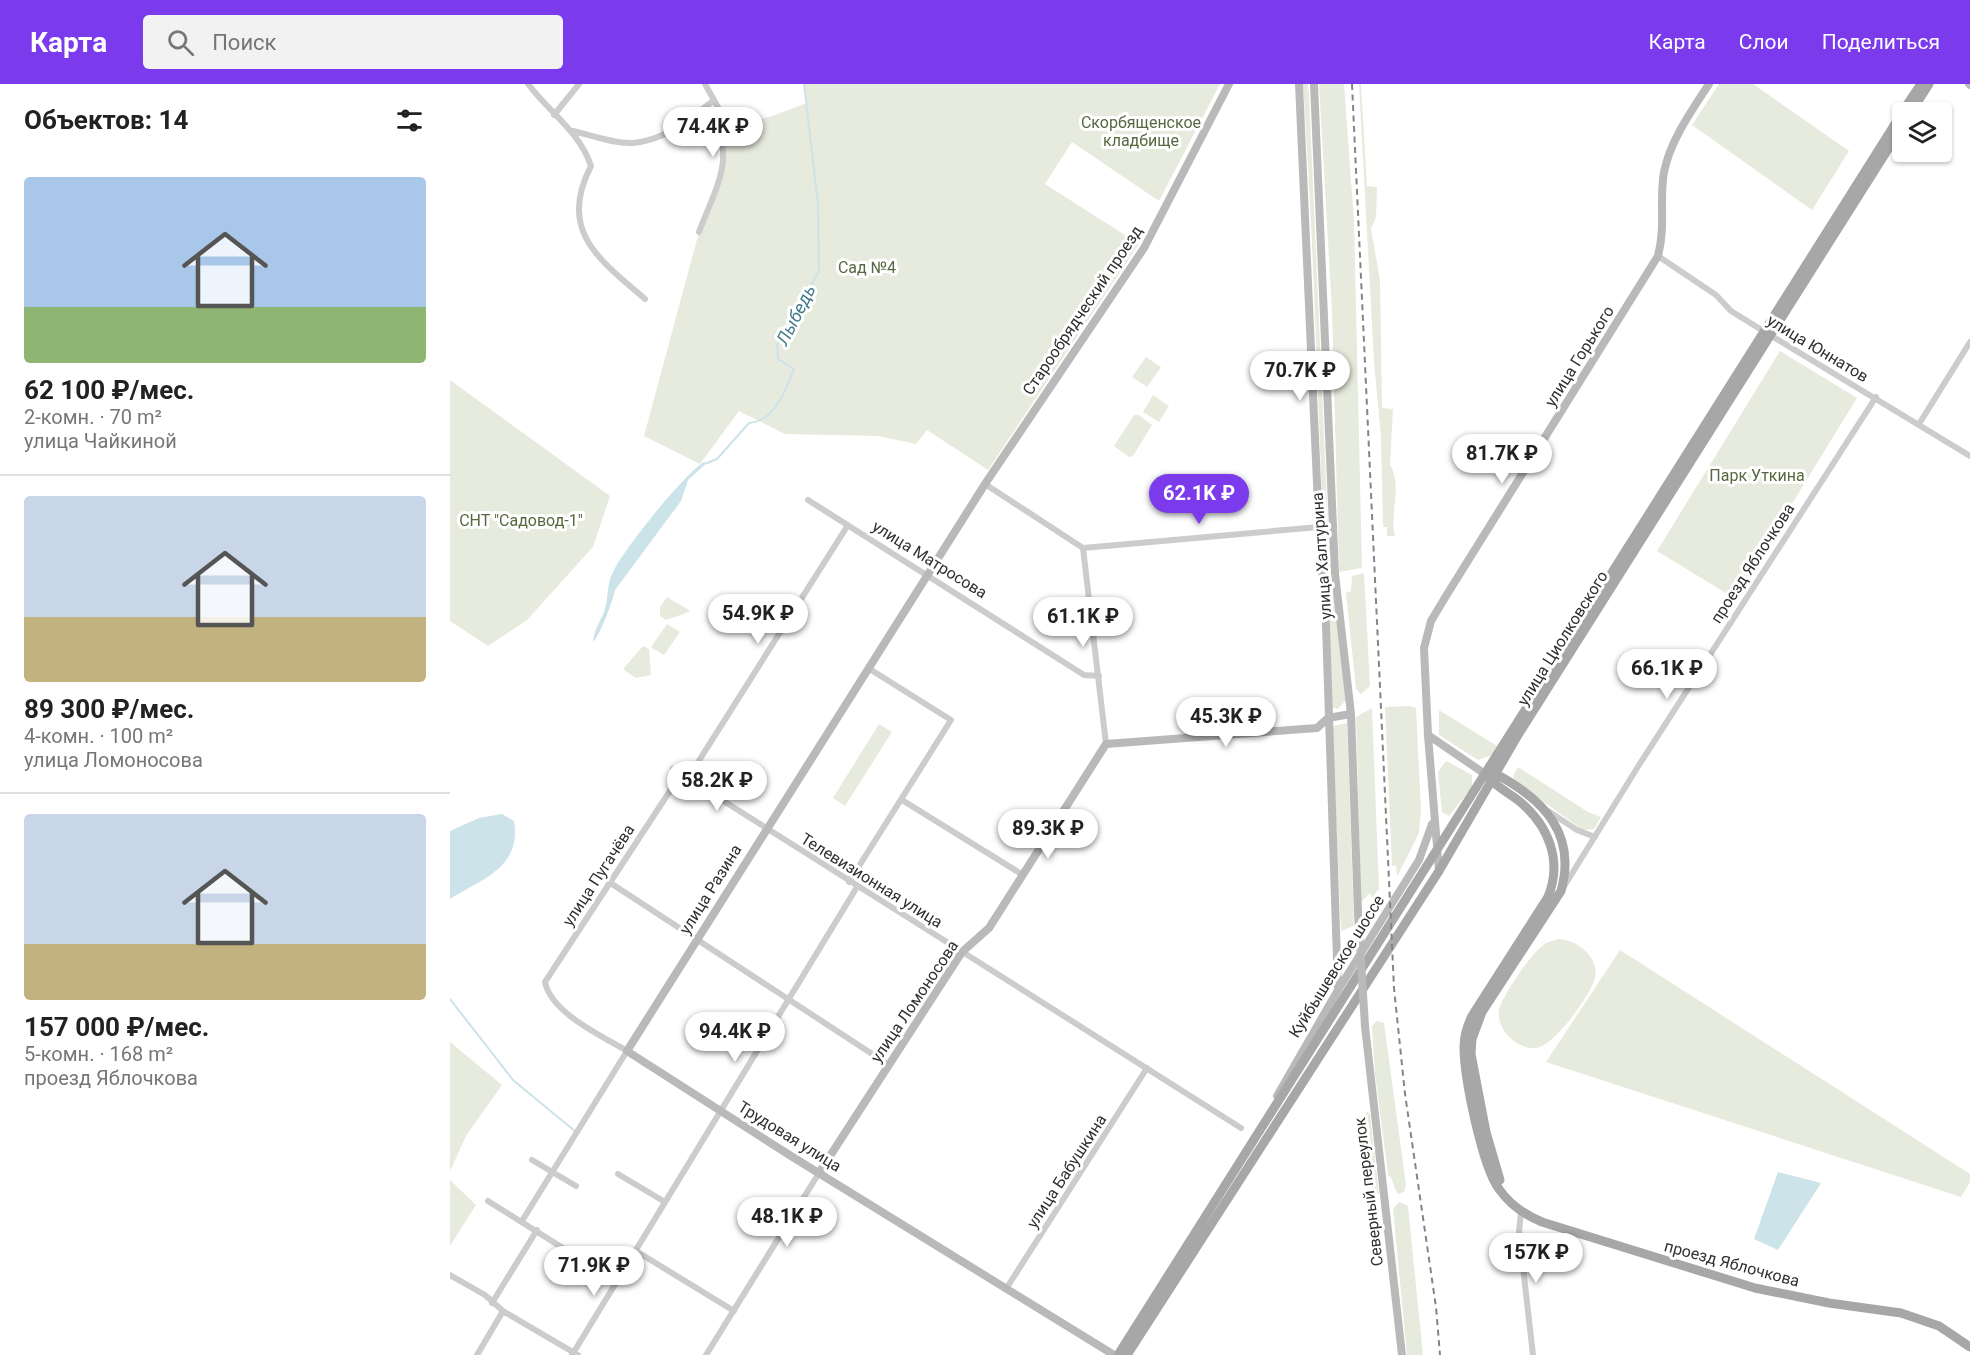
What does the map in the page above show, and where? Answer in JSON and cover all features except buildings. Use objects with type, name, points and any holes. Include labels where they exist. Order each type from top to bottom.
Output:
[{"type":"main road","name":"улица Циолковского","points":[[1909,102],[1921,84]]},
{"type":"main road","points":[[1917,102],[1929,84]]},
{"type":"main road","name":"улица Циолковского","points":[[1319,1055],[1439,871],[1491,776],[1829,235],[1892,130]]},
{"type":"main road","name":"улица Циолковского","points":[[1829,235],[1892,142]]},
{"type":"main road","name":"улица Циолковского","points":[[1310,1049],[1437,851],[1491,776]]},
{"type":"main road","name":"проезд Яблочкова","points":[[1491,776],[1541,806],[1551,819],[1563,843],[1567,871],[1561,891],[1482,1012],[1472,1040],[1474,1069],[1492,1159],[1502,1183],[1521,1211]]},
{"type":"main road","name":"проезд Яблочкова","points":[[1491,776],[1532,813],[1547,835],[1555,859],[1552,886],[1548,897],[1472,1016],[1465,1037],[1466,1068],[1488,1166],[1498,1188],[1521,1211],[1542,1222],[1755,1288],[1829,1303],[1901,1313],[1939,1326],[1970,1347]]},
{"type":"main road","name":"Куйбышевское шоссе","points":[[1116,1355],[1310,1049]]},
{"type":"main road","name":"Куйбышевское шоссе","points":[[1127,1355],[1319,1055]]},
{"type":"street","points":[[528,84],[554,115],[572,131],[586,151],[591,166],[581,187],[579,204],[587,243],[604,264],[645,299]]},
{"type":"street","points":[[554,115],[579,84]]},
{"type":"street","points":[[699,232],[725,160],[721,131],[712,114],[719,109],[705,84]]},
{"type":"street","name":"Старообрядческий проезд","points":[[985,484],[1144,248],[1229,84]]},
{"type":"street","name":"улица Халтурина","points":[[1299,84],[1319,526],[1326,626],[1338,990]]},
{"type":"street","name":"улица Халтурина","points":[[1314,84],[1335,574],[1351,714],[1358,913],[1365,1026]]},
{"type":"street","name":"улица Горького","points":[[1439,871],[1428,735],[1424,648],[1431,621],[1658,256],[1664,222],[1664,172],[1675,143],[1709,84]]},
{"type":"street","points":[[572,131],[630,144],[645,141],[678,129],[714,100]]},
{"type":"street","name":"улица Юннатов","points":[[1658,256],[1767,333],[1970,456]]},
{"type":"street","points":[[1919,424],[1970,342]]},
{"type":"street","name":"проезд Яблочкова","points":[[1561,891],[1876,397]]},
{"type":"street","points":[[985,484],[1083,548],[1319,526]]},
{"type":"street","name":"улица Разина","points":[[522,1221],[697,938],[985,484]]},
{"type":"street","name":"улица Матросова","points":[[808,500],[1084,675],[1099,676]]},
{"type":"street","points":[[688,778],[848,525]]},
{"type":"street","points":[[1083,548],[1106,744],[1317,728],[1328,718],[1351,714]]},
{"type":"street","points":[[849,882],[951,720],[868,668]]},
{"type":"street","points":[[1428,735],[1491,776]]},
{"type":"street","name":"улица Ломоносова","points":[[706,1355],[819,1173],[962,952],[988,928],[1106,744]]},
{"type":"street","name":"Телевизионная улица","points":[[673,769],[1241,1128]]},
{"type":"street","name":"улица Пугачёва","points":[[547,993],[545,982],[549,974],[681,774]]},
{"type":"street","points":[[902,800],[1023,875]]},
{"type":"street","name":"проезд Яблочкова","points":[[1541,806],[1577,830],[1595,837]]},
{"type":"street","name":"Куйбышевское шоссе","points":[[1260,1128],[1338,990],[1419,860],[1434,818]]},
{"type":"street","points":[[609,882],[889,1065]]},
{"type":"street","points":[[450,1275],[485,1295],[492,1304],[574,1354],[857,887]]},
{"type":"street","name":"Трудовая улица","points":[[547,993],[578,1022],[1116,1355]]},
{"type":"street","name":"Северный переулок","points":[[1365,1026],[1402,1355]]},
{"type":"street","name":"улица Бабушкина","points":[[1006,1289],[1147,1068]]},
{"type":"street","points":[[532,1160],[576,1186]]},
{"type":"street","points":[[618,1174],[665,1202]]},
{"type":"street","points":[[488,1201],[617,1282]]},
{"type":"street","points":[[1521,1211],[1519,1232],[1533,1355]]},
{"type":"street","points":[[492,1304],[537,1230]]},
{"type":"street","points":[[636,1251],[734,1311]]},
{"type":"street","points":[[477,1355],[503,1311]]},
{"type":"green space","name":"Сад №4","points":[[804,84],[1220,84],[1159,201],[1072,142],[1045,184],[1139,244],[988,470],[927,430],[916,444],[878,436],[785,434],[739,411],[700,464],[644,436],[699,232],[725,160],[721,128],[772,116],[807,103]]},
{"type":"green space","points":[[1303,84],[1308,84],[1309,94],[1328,526],[1346,700],[1338,709],[1331,707],[1312,239]]},
{"type":"green space","points":[[1319,84],[1344,84],[1354,221],[1362,568],[1339,572],[1332,311]]},
{"type":"green space","points":[[1359,84],[1361,84],[1367,186],[1377,187],[1376,217],[1371,229],[1380,280],[1382,408],[1393,409],[1390,465],[1394,473],[1396,491],[1395,536],[1387,536],[1387,527],[1383,527],[1381,437],[1374,362]]},
{"type":"green space","points":[[1719,84],[1753,84],[1849,151],[1812,210],[1692,125]]},
{"type":"green space","name":"Парк Уткина","points":[[1780,351],[1857,398],[1734,598],[1657,551]]},
{"type":"green space","points":[[1146,357],[1161,367],[1147,387],[1132,377]]},
{"type":"green space","name":"СНТ \"Садовод-1\"","points":[[450,380],[610,496],[593,547],[527,620],[488,646],[450,621]]},
{"type":"green space","points":[[1153,395],[1169,406],[1159,422],[1143,412]]},
{"type":"green space","points":[[1134,415],[1139,415],[1152,425],[1133,456],[1129,457],[1114,446]]},
{"type":"green space","points":[[1364,573],[1370,686],[1361,694],[1356,689],[1346,593],[1351,591],[1352,576]]},
{"type":"green space","points":[[667,597],[689,612],[666,620],[660,616],[660,607]]},
{"type":"green space","points":[[667,624],[680,632],[664,655],[651,647]]},
{"type":"green space","points":[[643,646],[649,649],[651,675],[636,678],[623,669]]},
{"type":"green space","points":[[1385,707],[1416,708],[1421,810],[1419,833],[1397,877],[1396,866],[1392,866]]},
{"type":"green space","points":[[1372,708],[1379,889],[1372,898],[1370,893],[1361,902],[1356,717]]},
{"type":"green space","points":[[1439,710],[1497,746],[1492,755],[1478,760],[1439,735]]},
{"type":"green space","points":[[1347,723],[1354,926],[1341,931],[1332,726]]},
{"type":"green space","points":[[879,724],[892,732],[845,806],[833,798]]},
{"type":"green space","points":[[1446,761],[1472,775],[1472,787],[1449,816],[1442,812],[1438,772]]},
{"type":"green space","points":[[1518,767],[1588,812],[1601,817],[1594,829],[1583,830],[1516,782],[1513,776]]},
{"type":"green space","points":[[1559,939],[1573,943],[1586,951],[1594,964],[1595,978],[1579,1008],[1561,1030],[1543,1046],[1525,1047],[1505,1032],[1499,1014],[1501,1003],[1534,954],[1546,943]]},
{"type":"green space","points":[[1620,950],[1970,1174],[1970,1182],[1961,1197],[1546,1062]]},
{"type":"green space","points":[[1377,1021],[1384,1023],[1406,1185],[1404,1192],[1398,1194],[1388,1174],[1375,1074],[1372,1026]]},
{"type":"green space","points":[[450,1042],[502,1085],[466,1136],[450,1171]]},
{"type":"green space","points":[[1367,1112],[1370,1114],[1379,1194],[1369,1194],[1365,1114]]},
{"type":"green space","points":[[450,1180],[476,1205],[450,1246]]},
{"type":"green space","points":[[1399,1202],[1408,1206],[1423,1355],[1407,1355],[1393,1209]]},
{"type":"water","points":[[704,462],[707,463],[688,480],[681,501],[615,590],[603,626],[593,642],[606,607],[611,577],[619,561],[669,496]]},
{"type":"water","points":[[502,814],[514,821],[515,837],[512,850],[497,870],[450,899],[450,831],[479,818]]},
{"type":"water","points":[[1778,1172],[1821,1183],[1778,1250],[1754,1239]]},
{"type":"waterway","name":"Лыбедь","points":[[707,463],[717,459],[749,423],[758,421],[773,411],[794,369],[778,359],[777,345],[819,271],[818,204],[804,84]]},
{"type":"waterway","points":[[450,999],[513,1080],[576,1132]]},
{"type":"railway","points":[[1352,84],[1394,988],[1405,1094],[1436,1307],[1440,1355]]},
{"type":"park label","name":"Скорбященское кладбище","points":[[1141,131]]}]
